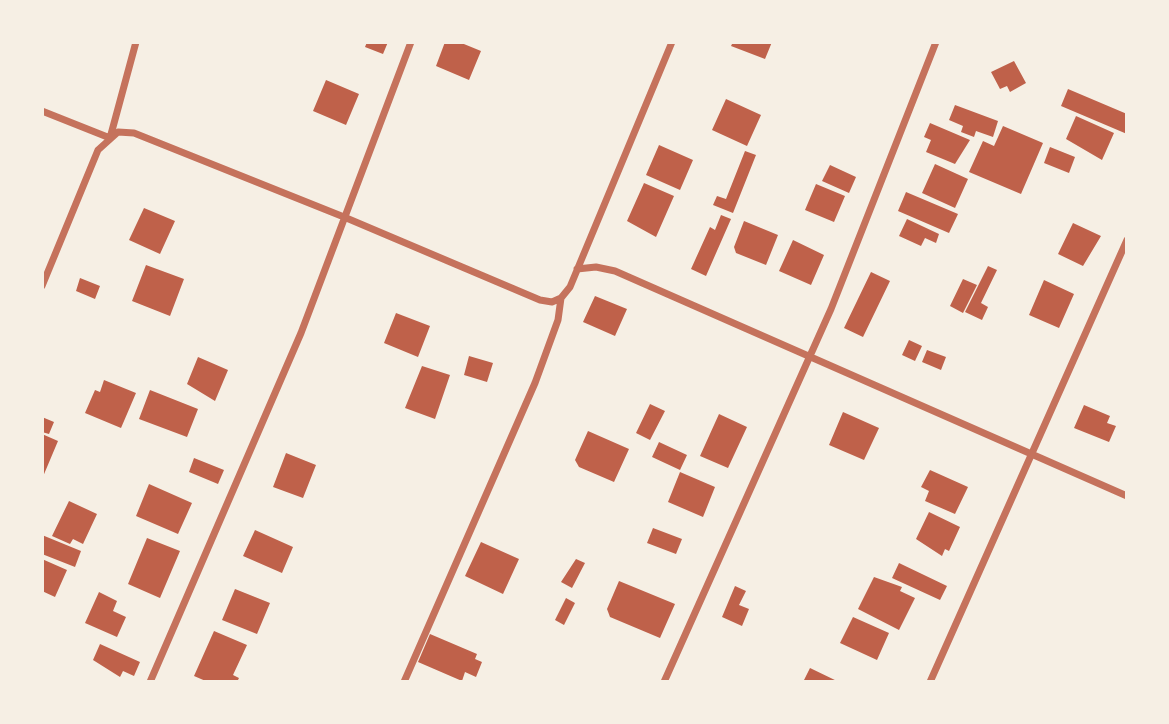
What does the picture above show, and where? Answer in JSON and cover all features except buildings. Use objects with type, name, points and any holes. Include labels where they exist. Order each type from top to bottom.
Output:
[{"type":"street","points":[[110,138],[136,42]]},
{"type":"street","points":[[150,682],[301,333],[411,42]]},
{"type":"street","points":[[404,682],[535,383],[558,320],[561,298],[577,269],[672,42]]},
{"type":"street","points":[[664,682],[809,358],[936,42]]},
{"type":"street","points":[[42,111],[110,138]]},
{"type":"street","points":[[42,286],[98,150],[118,132],[134,133],[540,300],[552,302],[561,298]]},
{"type":"street","points":[[930,682],[1127,240]]},
{"type":"street","points":[[577,269],[596,267],[615,271],[1127,496]]}]
